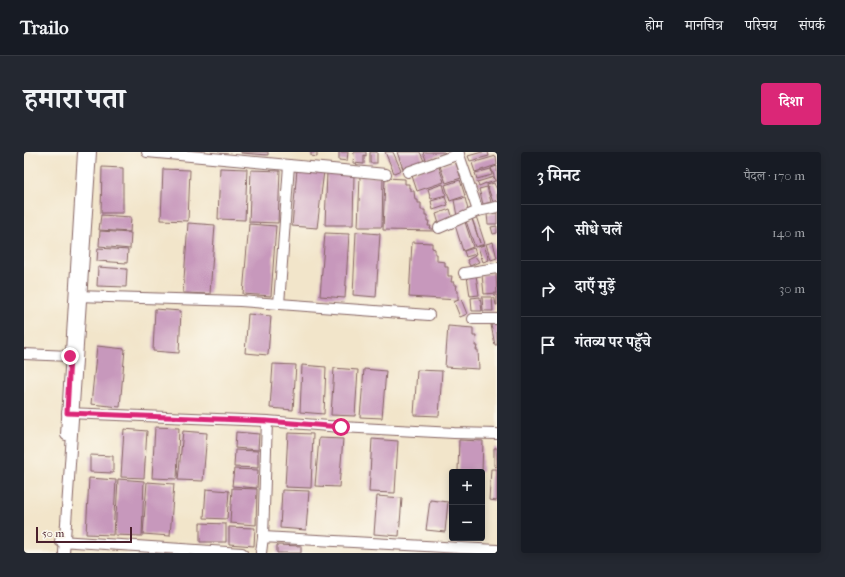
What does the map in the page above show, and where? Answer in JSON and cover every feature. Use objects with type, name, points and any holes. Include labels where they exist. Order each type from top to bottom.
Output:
[{"type":"street","points":[[60,553],[78,296],[83,152]]},
{"type":"street","points":[[71,413],[70,356],[78,296],[91,152]]},
{"type":"street","points":[[147,152],[386,174]]},
{"type":"street","points":[[408,172],[458,153],[478,212]]},
{"type":"street","points":[[279,304],[289,165]]},
{"type":"street","points":[[439,228],[478,212],[497,207]]},
{"type":"street","points":[[464,273],[497,268]]},
{"type":"street","points":[[78,296],[279,304],[429,315]]},
{"type":"street","points":[[472,319],[497,319]]},
{"type":"street","points":[[24,354],[70,356]]},
{"type":"street","points":[[71,413],[267,421],[341,427],[497,434]]},
{"type":"street","points":[[262,553],[267,421]]},
{"type":"street","points":[[263,537],[497,550]]},
{"type":"street","points":[[62,541],[64,553]]},
{"type":"street","points":[[62,541],[242,553]]},
{"type":"building","points":[[268,152],[268,155],[241,153]]},
{"type":"building","points":[[311,152],[317,152],[317,157],[311,156]]},
{"type":"building","points":[[339,152],[348,152],[347,161],[339,160]]},
{"type":"building","points":[[354,152],[366,152],[366,156],[364,155],[364,164],[353,163]]},
{"type":"building","points":[[370,152],[377,152],[377,163],[370,163]]},
{"type":"building","points":[[385,152],[393,152],[401,170],[394,173]]},
{"type":"building","points":[[397,152],[420,152],[424,161],[403,169]]},
{"type":"building","points":[[423,152],[444,152],[445,153],[426,160]]},
{"type":"building","points":[[488,152],[489,156],[470,161],[468,156]]},
{"type":"building","points":[[496,156],[497,165],[475,172],[472,163]]},
{"type":"building","points":[[455,161],[461,178],[446,183],[440,166]]},
{"type":"building","points":[[438,164],[444,182],[417,191],[411,173]]},
{"type":"building","points":[[497,166],[497,184],[491,168]]},
{"type":"building","points":[[102,167],[123,168],[123,213],[101,213]]},
{"type":"building","points":[[220,168],[247,169],[245,220],[218,219]]},
{"type":"building","points":[[163,169],[190,170],[188,221],[161,220]]},
{"type":"building","points":[[297,169],[324,171],[317,228],[292,226]]},
{"type":"building","points":[[491,169],[492,175],[477,179],[475,173]]},
{"type":"building","points":[[251,170],[280,171],[278,223],[249,222]]},
{"type":"building","points":[[327,172],[354,173],[353,225],[325,225]]},
{"type":"building","points":[[360,176],[383,177],[382,227],[358,227]]},
{"type":"building","points":[[494,177],[495,181],[486,184],[479,186],[477,182]]},
{"type":"building","points":[[385,178],[405,179],[405,184],[409,184],[411,191],[414,191],[415,200],[418,200],[418,203],[421,203],[421,210],[425,210],[427,221],[429,221],[428,226],[431,226],[430,229],[436,229],[436,231],[383,230]]},
{"type":"building","points":[[460,180],[465,196],[450,201],[445,185]]},
{"type":"building","points":[[494,183],[497,190],[497,200],[493,202],[487,185]]},
{"type":"building","points":[[443,184],[446,195],[431,199],[428,189]]},
{"type":"building","points":[[487,187],[491,202],[483,204],[479,189]]},
{"type":"building","points":[[445,197],[448,205],[433,210],[431,201]]},
{"type":"building","points":[[465,198],[469,214],[457,216],[454,200]]},
{"type":"building","points":[[450,209],[453,219],[439,224],[436,214]]},
{"type":"building","points":[[497,213],[497,224],[488,224],[487,214]]},
{"type":"building","points":[[101,215],[131,217],[130,232],[99,230]]},
{"type":"building","points":[[476,216],[485,244],[475,247],[466,221],[472,219],[480,243],[472,218]]},
{"type":"building","points":[[465,222],[473,247],[463,251],[455,225]]},
{"type":"building","points":[[188,223],[215,225],[210,294],[183,293]]},
{"type":"building","points":[[249,224],[276,226],[271,296],[243,294]]},
{"type":"building","points":[[497,226],[497,233],[493,234],[491,227]]},
{"type":"building","points":[[100,231],[131,233],[130,249],[99,246]]},
{"type":"building","points":[[356,232],[380,234],[376,297],[353,295]]},
{"type":"building","points":[[325,233],[349,234],[345,298],[320,296]]},
{"type":"building","points":[[412,242],[432,243],[432,248],[435,249],[435,254],[437,254],[437,261],[445,262],[445,267],[448,267],[448,276],[452,276],[451,282],[454,282],[454,285],[457,285],[456,290],[458,291],[458,300],[409,297]]},
{"type":"building","points":[[493,242],[497,258],[491,260],[486,244]]},
{"type":"building","points":[[484,245],[489,260],[483,262],[478,247]]},
{"type":"building","points":[[98,248],[128,250],[127,263],[97,261]]},
{"type":"building","points":[[474,248],[476,254],[466,257],[464,251]]},
{"type":"building","points":[[475,256],[479,262],[470,266],[467,260]]},
{"type":"building","points":[[98,267],[127,269],[126,287],[97,286]]},
{"type":"building","points":[[496,273],[497,293],[484,294],[482,275]]},
{"type":"building","points":[[476,275],[479,295],[470,296],[467,276]]},
{"type":"building","points":[[494,295],[497,295],[497,305],[496,305]]},
{"type":"building","points":[[480,297],[482,311],[472,311],[471,298]]},
{"type":"building","points":[[482,297],[492,297],[493,311],[483,311]]},
{"type":"building","points":[[461,299],[467,314],[460,317],[454,302]]},
{"type":"building","points":[[155,309],[181,311],[179,353],[153,351]]},
{"type":"building","points":[[248,314],[271,316],[268,355],[245,353]]},
{"type":"building","points":[[497,324],[497,345],[495,345],[491,325]]},
{"type":"building","points":[[448,326],[473,328],[473,336],[476,336],[475,346],[477,346],[476,350],[478,350],[479,369],[445,367]]},
{"type":"building","points":[[97,346],[125,349],[120,407],[91,404]]},
{"type":"building","points":[[273,364],[296,365],[293,410],[270,408]]},
{"type":"building","points":[[302,365],[326,367],[324,414],[300,412]]},
{"type":"building","points":[[334,368],[358,370],[355,416],[331,415]]},
{"type":"building","points":[[364,369],[386,371],[382,418],[360,417]]},
{"type":"building","points":[[417,370],[442,371],[439,416],[414,415]]},
{"type":"building","points":[[155,427],[179,428],[177,479],[152,478]]},
{"type":"building","points":[[124,429],[147,431],[144,478],[121,477]]},
{"type":"building","points":[[183,431],[207,433],[203,481],[178,480]]},
{"type":"building","points":[[236,432],[259,434],[258,450],[235,448]]},
{"type":"building","points":[[288,433],[313,434],[311,488],[285,487]]},
{"type":"building","points":[[319,438],[343,439],[339,487],[315,486]]},
{"type":"building","points":[[372,439],[398,441],[395,493],[369,492]]},
{"type":"building","points":[[459,440],[483,441],[482,469],[458,469]]},
{"type":"building","points":[[494,448],[497,448],[497,467],[494,466]]},
{"type":"building","points":[[235,450],[258,451],[258,468],[234,467]]},
{"type":"building","points":[[90,455],[113,456],[113,473],[90,472]]},
{"type":"building","points":[[234,469],[258,470],[257,488],[232,486]]},
{"type":"building","points":[[491,469],[497,469],[497,501],[489,500]]},
{"type":"building","points":[[89,478],[116,480],[113,535],[86,534]]},
{"type":"building","points":[[118,479],[144,481],[142,536],[115,535]]},
{"type":"building","points":[[147,482],[174,484],[170,536],[143,534]]},
{"type":"building","points":[[232,488],[257,489],[256,525],[230,523]]},
{"type":"building","points":[[206,489],[229,491],[227,519],[204,518]]},
{"type":"building","points":[[282,490],[309,491],[306,530],[280,528]]},
{"type":"building","points":[[377,496],[402,498],[399,536],[374,534]]},
{"type":"building","points":[[430,500],[448,502],[445,532],[426,530]]},
{"type":"building","points":[[200,523],[226,524],[226,542],[200,542]]},
{"type":"building","points":[[229,527],[255,528],[254,546],[229,544]]},
{"type":"building","points":[[277,545],[301,546],[301,553],[277,553]]},
{"type":"route","points":[[70,356],[67,413],[267,421],[341,427]]}]
